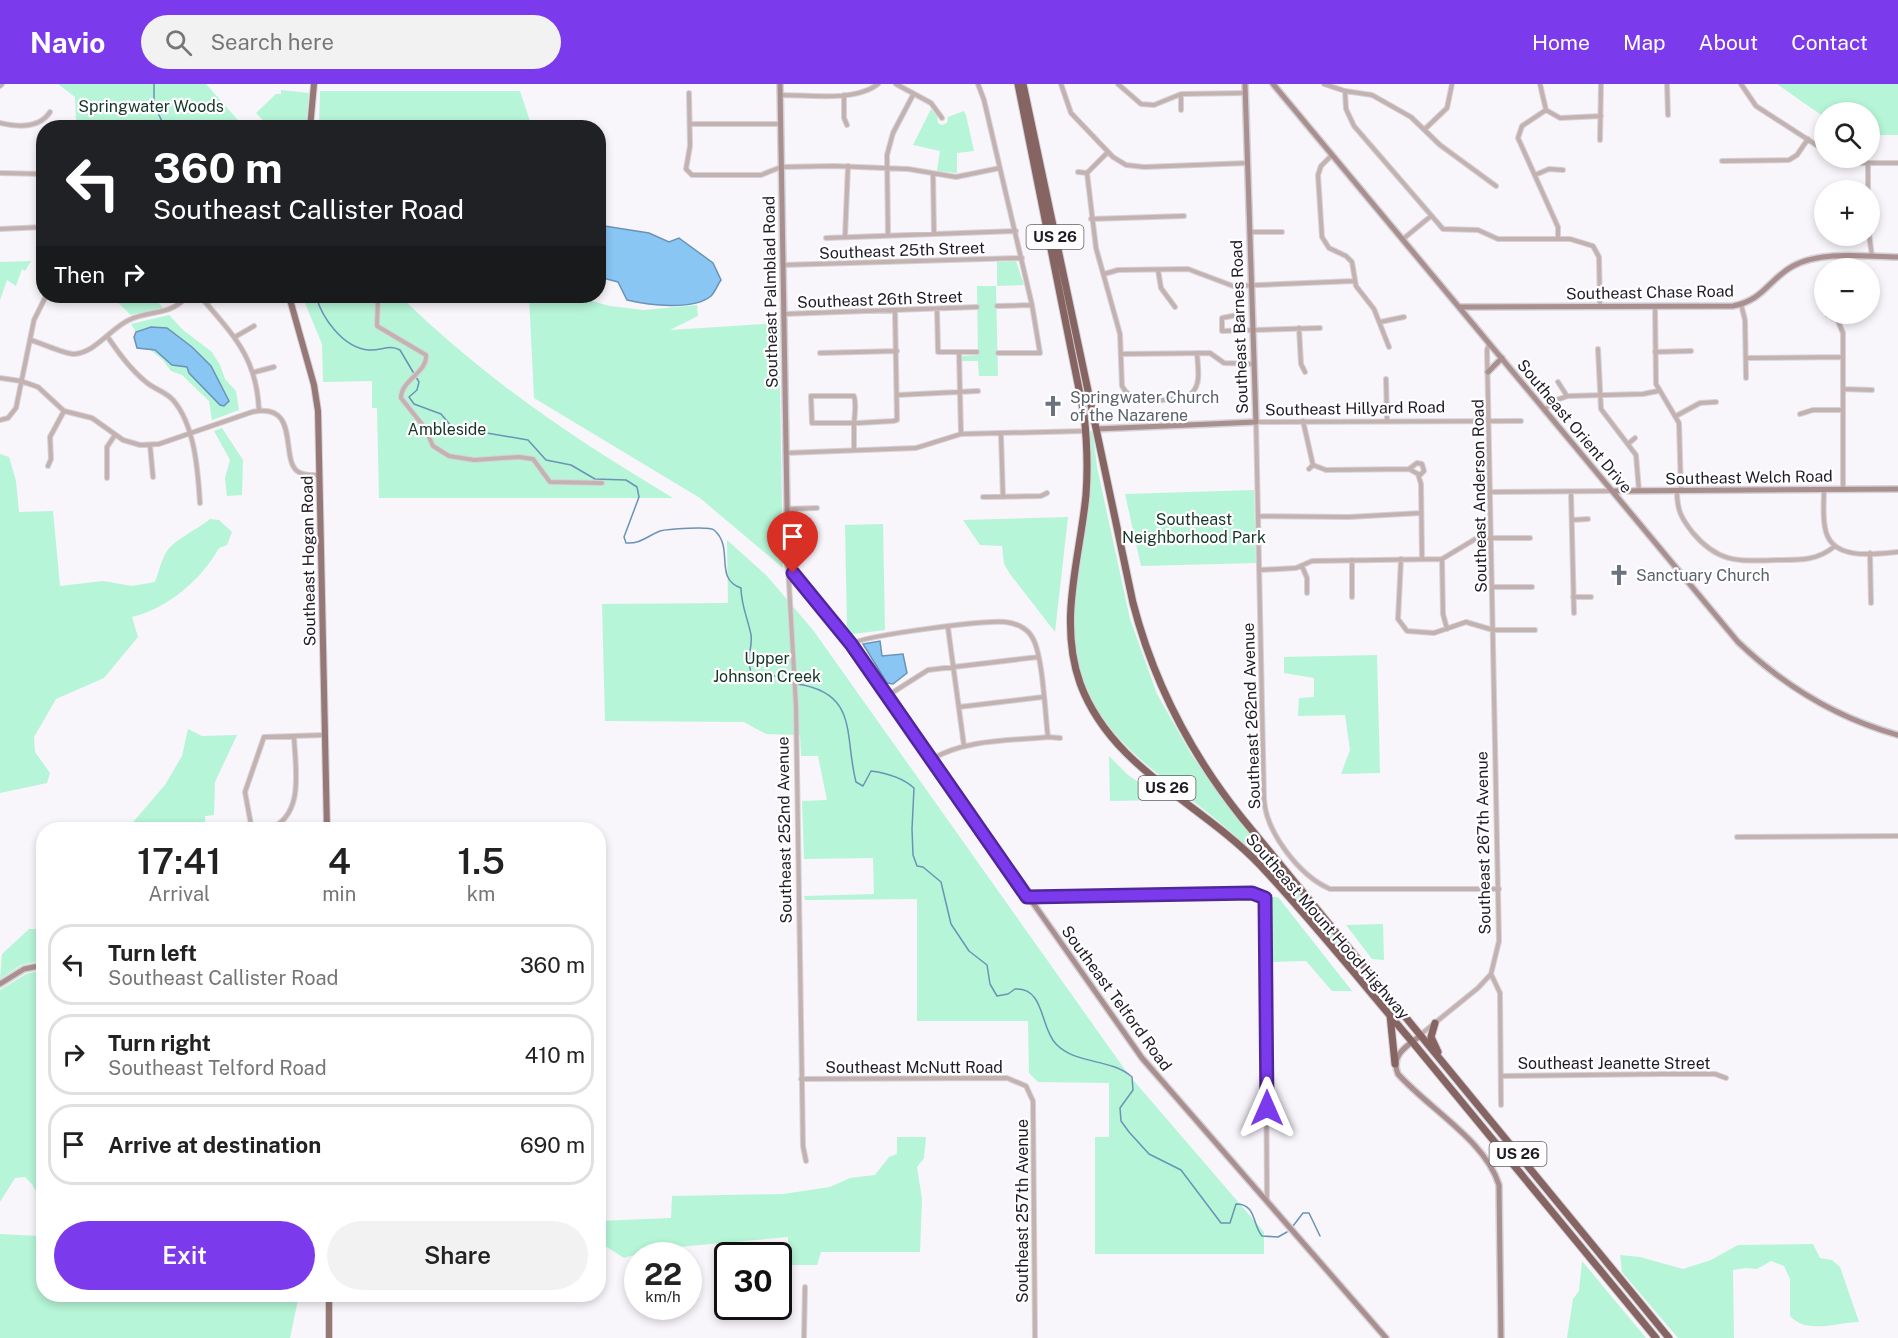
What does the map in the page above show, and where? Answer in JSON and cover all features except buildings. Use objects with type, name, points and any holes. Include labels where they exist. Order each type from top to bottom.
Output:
[{"type":"highway","name":"Southeast Mount Hood Highway","points":[[1018,84],[1086,431],[1086,495],[1071,593],[1070,620],[1073,657],[1087,699],[1102,726],[1120,747],[1146,772],[1240,845],[1363,981],[1656,1338]]},
{"type":"highway","name":"Southeast Mount Hood Highway","points":[[1023,84],[1138,624],[1160,685],[1185,737],[1236,812],[1669,1338]]},
{"type":"highway","points":[[1078,382],[1083,390],[1091,428],[1096,429]]},
{"type":"highway","points":[[1363,981],[1383,997],[1412,1033],[1420,1036]]},
{"type":"highway","points":[[1390,1015],[1392,1060],[1395,1064]]},
{"type":"highway","points":[[1435,1023],[1432,1040],[1446,1067]]},
{"type":"highway","points":[[1412,1042],[1420,1045],[1451,1083],[1471,1097]]},
{"type":"main road","points":[[311,120],[314,84]]},
{"type":"main road","name":"Southeast Hogan Road","points":[[291,303],[315,391],[320,475],[327,822]]},
{"type":"main road","points":[[329,1302],[329,1338]]},
{"type":"street","name":"Southeast Palmblad Road","points":[[780,84],[786,499]]},
{"type":"street","points":[[780,95],[864,93],[878,84]]},
{"type":"street","points":[[896,84],[935,106],[942,118]]},
{"type":"street","points":[[978,84],[984,100],[1016,231],[1040,353],[998,353]]},
{"type":"street","points":[[1061,84],[1071,113],[1121,163],[1136,167],[1248,163]]},
{"type":"street","points":[[1118,84],[1141,104],[1154,105],[1181,94],[1246,93]]},
{"type":"street","name":"Southeast Barnes Road","points":[[1245,84],[1259,570]]},
{"type":"street","name":"Southeast Orient Drive","points":[[1273,84],[1730,633],[1761,663],[1794,688],[1830,708],[1898,735]]},
{"type":"street","points":[[1324,84],[1345,91],[1372,95],[1411,117],[1440,145],[1496,186]]},
{"type":"street","points":[[1425,129],[1447,108],[1452,84]]},
{"type":"street","points":[[1540,84],[1546,110],[1560,118],[1601,116]]},
{"type":"street","points":[[1600,140],[1601,84]]},
{"type":"street","points":[[1667,84],[1668,115]]},
{"type":"street","points":[[1742,84],[1756,106],[1814,143]]},
{"type":"street","points":[[1345,91],[1346,109],[1354,126],[1431,216],[1448,230],[1482,231],[1498,239],[1584,241],[1596,249],[1599,257],[1600,307]]},
{"type":"street","points":[[690,93],[687,172],[693,176],[761,175],[781,167],[848,166],[887,168],[956,177],[1000,168]]},
{"type":"street","points":[[1181,94],[1181,110]]},
{"type":"street","points":[[844,95],[843,118],[847,125]]},
{"type":"street","points":[[888,236],[887,168],[890,143],[913,95]]},
{"type":"street","points":[[1546,110],[1522,126],[1518,134],[1519,142],[1558,227],[1558,239]]},
{"type":"street","points":[[39,120],[48,116],[50,112]]},
{"type":"street","points":[[0,123],[24,127],[36,122]]},
{"type":"street","points":[[690,124],[781,124]]},
{"type":"street","points":[[1722,161],[1789,160],[1797,155],[1808,139]]},
{"type":"street","points":[[1108,152],[1088,173],[1091,219],[1096,248],[1116,313],[1125,391],[1133,398],[1146,400],[1185,398],[1193,393],[1199,382],[1197,353]]},
{"type":"street","points":[[1332,155],[1319,171],[1321,233],[1329,248],[1349,259],[1354,281],[1380,322],[1389,346]]},
{"type":"street","points":[[1880,163],[1898,163]]},
{"type":"street","points":[[844,237],[848,166]]},
{"type":"street","points":[[1535,175],[1549,169],[1563,170]]},
{"type":"street","points":[[1078,172],[1088,173]]},
{"type":"street","points":[[0,173],[36,174]]},
{"type":"street","points":[[933,174],[934,234]]},
{"type":"street","points":[[1091,219],[1184,216]]},
{"type":"street","points":[[1403,239],[1431,216]]},
{"type":"street","points":[[0,229],[36,227]]},
{"type":"street","points":[[826,237],[1016,231]]},
{"type":"street","points":[[1250,232],[1282,232]]},
{"type":"street","points":[[1872,246],[1872,257]]},
{"type":"street","name":"Southeast Chase Road","points":[[1459,308],[1741,304],[1764,293],[1785,271],[1803,261],[1820,257],[1898,257]]},
{"type":"street","name":"Southeast 25th Street","points":[[783,266],[1022,258]]},
{"type":"street","points":[[1104,274],[1118,270],[1188,269],[1228,285],[1354,281]]},
{"type":"street","points":[[1158,270],[1161,288],[1175,307]]},
{"type":"street","points":[[0,420],[8,418],[13,413],[36,314],[42,303]]},
{"type":"street","points":[[30,340],[75,354],[87,349],[129,320],[168,310],[178,303]]},
{"type":"street","points":[[206,303],[235,337],[255,372],[259,411]]},
{"type":"street","points":[[378,303],[377,326],[426,355],[426,362],[422,368],[402,389],[401,398],[425,429],[436,449],[461,460],[533,459],[547,479],[557,484],[602,483]]},
{"type":"street","points":[[1741,304],[1745,320],[1746,378]]},
{"type":"street","points":[[997,306],[1032,305]]},
{"type":"street","points":[[1655,306],[1658,391],[1676,416],[1681,432],[1680,516],[1705,546],[1719,556],[1745,561],[1808,560],[1820,557],[1835,546]]},
{"type":"street","name":"Southeast 26th Street","points":[[783,314],[977,307]]},
{"type":"street","points":[[937,309],[938,352],[977,352]]},
{"type":"street","points":[[854,450],[854,423],[854,396],[811,396],[812,423],[854,423],[897,420],[895,310]]},
{"type":"street","points":[[1242,314],[1243,329]]},
{"type":"street","points":[[1252,314],[1222,317],[1222,331],[1253,328],[1320,328]]},
{"type":"street","points":[[1380,322],[1404,317]]},
{"type":"street","points":[[1839,324],[1842,329],[1843,357],[1843,489]]},
{"type":"street","points":[[235,337],[254,326]]},
{"type":"street","points":[[1299,328],[1302,364],[1305,372]]},
{"type":"street","points":[[107,336],[122,358],[144,381],[175,403],[198,464],[200,503]]},
{"type":"street","name":"Southeast Anderson Road","points":[[1490,344],[1488,372],[1494,648]]},
{"type":"street","points":[[1598,350],[1600,395],[1605,416],[1638,460],[1639,491]]},
{"type":"street","points":[[820,353],[897,351]]},
{"type":"street","points":[[1655,352],[1691,351]]},
{"type":"street","points":[[959,352],[961,434]]},
{"type":"street","points":[[1121,354],[1210,353],[1230,364],[1254,363]]},
{"type":"street","points":[[1746,358],[1843,357]]},
{"type":"street","points":[[1488,372],[1502,358]]},
{"type":"street","points":[[255,372],[274,367]]},
{"type":"street","points":[[0,378],[21,381],[47,393],[64,411],[92,418],[114,435],[132,443],[150,445],[259,411],[275,415],[284,424],[289,435],[291,461],[295,470],[303,475],[320,475]]},
{"type":"street","points":[[1386,379],[1387,421]]},
{"type":"street","points":[[1558,382],[1567,396]]},
{"type":"street","points":[[1843,389],[1872,390]]},
{"type":"street","points":[[1544,410],[1567,396],[1642,394],[1658,391]]},
{"type":"street","points":[[898,394],[978,392]]},
{"type":"street","points":[[1676,416],[1700,403],[1716,402]]},
{"type":"street","points":[[1800,414],[1814,410],[1843,410]]},
{"type":"street","points":[[48,466],[51,459],[50,437],[64,411]]},
{"type":"street","points":[[1304,421],[1313,465]]},
{"type":"street","name":"Southeast Hillyard Road","points":[[1096,429],[1304,421],[1521,421]]},
{"type":"street","points":[[786,453],[916,448],[961,434],[1001,435],[1086,431]]},
{"type":"street","points":[[107,478],[107,447],[114,435]]},
{"type":"street","points":[[1001,435],[1003,497]]},
{"type":"street","points":[[1628,444],[1635,438]]},
{"type":"street","points":[[150,445],[153,477]]},
{"type":"street","points":[[1409,469],[1417,463],[1422,464],[1424,471],[1417,474]]},
{"type":"street","points":[[1313,465],[1326,470],[1409,469],[1417,474]]},
{"type":"street","points":[[1309,469],[1313,465]]},
{"type":"street","points":[[1417,474],[1422,559]]},
{"type":"street","points":[[1824,489],[1825,529],[1835,546],[1847,552],[1898,552]]},
{"type":"street","name":"Southeast Welch Road","points":[[1492,492],[1898,489]]},
{"type":"street","points":[[1571,492],[1574,613]]},
{"type":"street","points":[[983,497],[1041,496],[1047,493]]},
{"type":"street","name":"Southeast 252nd Avenue","points":[[786,499],[795,692],[801,1078],[806,1161]]},
{"type":"street","points":[[786,509],[817,508]]},
{"type":"street","points":[[1258,516],[1350,517],[1421,513]]},
{"type":"street","points":[[1572,520],[1588,519]]},
{"type":"street","points":[[1259,570],[1291,569],[1312,561],[1442,558],[1474,539],[1530,538]]},
{"type":"street","points":[[1870,553],[1871,603]]},
{"type":"street","points":[[1442,558],[1443,614],[1447,628]]},
{"type":"street","points":[[1401,559],[1398,619],[1403,628],[1412,633],[1434,633],[1466,622],[1493,630],[1535,630]]},
{"type":"street","points":[[1352,560],[1352,597]]},
{"type":"street","name":"Southeast Telford Road","points":[[788,566],[851,644],[1142,1058],[1386,1338]]},
{"type":"street","points":[[1302,566],[1307,578],[1307,593]]},
{"type":"street","name":"Southeast 262nd Avenue","points":[[1259,570],[1265,812],[1272,832],[1314,880],[1330,889],[1347,891],[1499,889]]},
{"type":"street","points":[[1493,587],[1532,587]]},
{"type":"street","points":[[1573,597],[1590,597]]},
{"type":"street","points":[[851,644],[872,636],[998,622],[1012,624],[1026,630],[1035,643],[1038,657],[1048,737]]},
{"type":"street","points":[[948,628],[964,746]]},
{"type":"street","name":"Southeast 267th Avenue","points":[[1491,974],[1499,941],[1494,648]]},
{"type":"street","points":[[887,696],[921,672],[1038,657]]},
{"type":"street","points":[[959,707],[1043,697]]},
{"type":"street","points":[[250,822],[244,796],[264,737],[325,735]]},
{"type":"street","points":[[282,822],[285,820],[294,802],[294,736]]},
{"type":"street","points":[[932,759],[945,751],[964,746],[1048,737],[1060,738]]},
{"type":"street","points":[[1737,837],[1898,836]]},
{"type":"street","points":[[1027,897],[1252,893],[1263,896],[1266,902],[1267,1204]]},
{"type":"street","points":[[0,984],[24,969],[36,967]]},
{"type":"street","points":[[1501,1105],[1500,993],[1491,974],[1400,1052],[1395,1064],[1402,1079],[1482,1154],[1497,1178],[1501,1199],[1502,1338]]},
{"type":"street","name":"Southeast Jeanette Street","points":[[1501,1076],[1715,1074],[1726,1078]]},
{"type":"street","name":"Southeast McNutt Road","points":[[801,1078],[1007,1078],[1026,1086]]},
{"type":"street","name":"Southeast 257th Avenue","points":[[1026,1086],[1033,1101],[1035,1338]]},
{"type":"street","points":[[804,1338],[805,1287]]},
{"type":"green space","name":"Springwater Woods","points":[[58,84],[206,84],[238,120],[76,120],[75,97]]},
{"type":"green space","points":[[1777,84],[1898,84],[1898,135],[1880,135],[1880,102],[1814,102],[1814,110]]},
{"type":"green space","points":[[281,90],[309,93],[307,120],[262,120],[256,113],[276,94],[281,94]]},
{"type":"green space","points":[[320,91],[520,91],[530,120],[319,120]]},
{"type":"green space","points":[[931,109],[937,116],[938,123],[942,125],[947,123],[948,117],[964,111],[966,115],[974,151],[957,153],[957,173],[937,171],[940,151],[913,145]]},
{"type":"green space","points":[[31,261],[25,271],[22,269],[16,286],[7,280],[0,300],[0,262]]},
{"type":"green space","points":[[1016,261],[1024,285],[997,286],[997,262]]},
{"type":"green space","points":[[977,286],[996,286],[998,376],[979,376],[978,361],[961,361],[962,356],[978,355]]},
{"type":"green space","points":[[118,303],[159,303],[163,308],[131,315]]},
{"type":"green space","name":"Ambleside","points":[[305,303],[407,303],[464,354],[530,405],[673,498],[379,498],[377,408],[372,408],[372,381],[323,382],[322,344]]},
{"type":"green space","points":[[529,303],[599,303],[644,310],[697,305],[698,316],[670,330],[779,323],[783,568],[700,498],[534,398]]},
{"type":"green space","points":[[169,315],[183,330],[212,352],[225,379],[236,391],[239,410],[212,420],[209,401],[182,375],[171,371],[162,359],[144,345],[131,324]]},
{"type":"green space","points":[[222,428],[243,460],[242,495],[227,496],[225,478],[230,460],[214,431]]},
{"type":"green space","points":[[1089,430],[1093,432],[1097,467],[1130,619],[1157,694],[1191,754],[1220,796],[1358,965],[1355,967],[1272,872],[1216,819],[1137,756],[1114,732],[1095,706],[1081,675],[1074,638],[1075,598],[1088,494]]},
{"type":"green space","points":[[0,454],[9,457],[16,481],[19,512],[53,511],[60,586],[103,581],[132,586],[155,582],[163,558],[170,547],[210,519],[219,520],[232,532],[227,545],[219,548],[203,571],[182,591],[158,607],[132,617],[138,637],[104,678],[56,699],[34,737],[35,752],[50,773],[47,783],[0,793]]},
{"type":"green space","name":"Southeast Neighborhood Park","points":[[1254,490],[1256,563],[1141,566],[1125,494]]},
{"type":"green space","points":[[1068,517],[1055,632],[1010,574],[1004,564],[1002,546],[980,545],[963,520]]},
{"type":"green space","points":[[883,524],[885,630],[852,634],[847,627],[845,525]]},
{"type":"green space","name":"Upper Johnson Creek","points":[[727,540],[767,576],[813,630],[1128,1074],[1264,1232],[1264,1254],[1095,1254],[1095,1137],[1109,1137],[1109,1083],[1038,1082],[1029,1073],[1028,1021],[917,1021],[917,899],[805,900],[804,896],[874,894],[873,858],[804,859],[802,801],[827,800],[818,756],[801,756],[800,735],[766,734],[744,722],[605,721],[602,604],[728,603]]},
{"type":"green space","points":[[1377,655],[1380,773],[1341,774],[1350,750],[1345,715],[1298,716],[1299,698],[1314,697],[1314,678],[1284,673],[1284,657]]},
{"type":"green space","points":[[188,729],[202,736],[237,735],[215,782],[214,815],[205,816],[205,822],[133,822],[165,785],[182,756]]},
{"type":"green space","points":[[1109,756],[1128,775],[1165,800],[1110,801]]},
{"type":"green space","points":[[1271,897],[1278,897],[1352,991],[1332,991],[1306,961],[1271,962]]},
{"type":"green space","points":[[1383,924],[1384,960],[1372,959],[1346,925]]},
{"type":"green space","points":[[29,929],[36,929],[36,962],[21,965],[0,979],[2,954]]},
{"type":"green space","points":[[36,972],[36,1191],[25,1177],[15,1178],[0,1202],[0,990],[26,974]]},
{"type":"green space","points":[[897,1137],[926,1137],[924,1158],[917,1167],[922,1199],[920,1252],[821,1252],[817,1265],[792,1265],[792,1242],[788,1242],[788,1237],[702,1245],[702,1242],[624,1242],[624,1258],[606,1246],[606,1221],[671,1218],[672,1196],[783,1194],[830,1187],[850,1178],[875,1175],[889,1157],[897,1154]]},
{"type":"green space","points":[[0,1234],[36,1236],[36,1302],[298,1302],[290,1338],[0,1338]]},
{"type":"green space","points":[[1813,1244],[1820,1258],[1832,1260],[1840,1267],[1859,1322],[1814,1326],[1797,1322],[1790,1316],[1790,1279],[1784,1266],[1771,1261],[1757,1269],[1733,1270],[1734,1338],[1678,1338],[1622,1272],[1620,1255],[1640,1257],[1683,1269],[1711,1260],[1738,1245]]},
{"type":"green space","points":[[1582,1261],[1646,1338],[1567,1338],[1573,1299],[1579,1291]]},
{"type":"water","points":[[606,226],[649,233],[669,242],[679,238],[713,263],[721,280],[711,296],[703,301],[670,306],[627,300],[618,282],[606,279]]},
{"type":"water","points":[[151,327],[167,328],[192,347],[211,366],[229,401],[224,406],[220,405],[189,373],[187,367],[172,365],[155,350],[137,348],[134,337],[136,332]]},
{"type":"water","points":[[880,641],[882,656],[903,654],[907,673],[893,684],[887,683],[863,644]]},
{"type":"waterway","points":[[154,84],[154,104],[161,120]]},
{"type":"waterway","points":[[318,303],[335,330],[351,344],[369,350],[389,348],[400,350],[419,382],[417,390],[409,397],[414,404],[441,414],[452,427],[528,440],[546,460],[571,465],[595,479],[626,480],[637,487],[639,497],[624,537],[626,543],[640,541],[664,530],[697,528],[714,530],[723,545],[728,577],[741,588],[751,635],[749,661],[751,673],[761,676],[772,675],[792,683]]},
{"type":"waterway","points":[[797,684],[817,689],[831,697],[840,707],[848,733],[856,782],[863,786],[871,771],[894,776],[914,788],[912,829],[913,855],[917,866],[923,867],[941,882],[951,924],[969,951],[987,965],[990,984],[997,996],[1008,994],[1015,989],[1025,990],[1032,994],[1051,1037],[1064,1051],[1083,1059],[1114,1067],[1132,1077],[1133,1090],[1120,1108],[1121,1121],[1149,1154],[1181,1170],[1221,1223],[1230,1223],[1236,1204],[1248,1207],[1262,1236],[1278,1237],[1287,1232]]},
{"type":"waterway","points":[[1293,1226],[1303,1213],[1309,1213],[1320,1236]]},
{"type":"place","name":"Springwater Church of the Nazarene","points":[[1053,406]]},
{"type":"place","name":"Sanctuary Church","points":[[1619,575]]},
{"type":"route","points":[[793,573],[851,644],[952,786],[1027,897],[1252,893],[1265,898],[1267,1108]]}]
